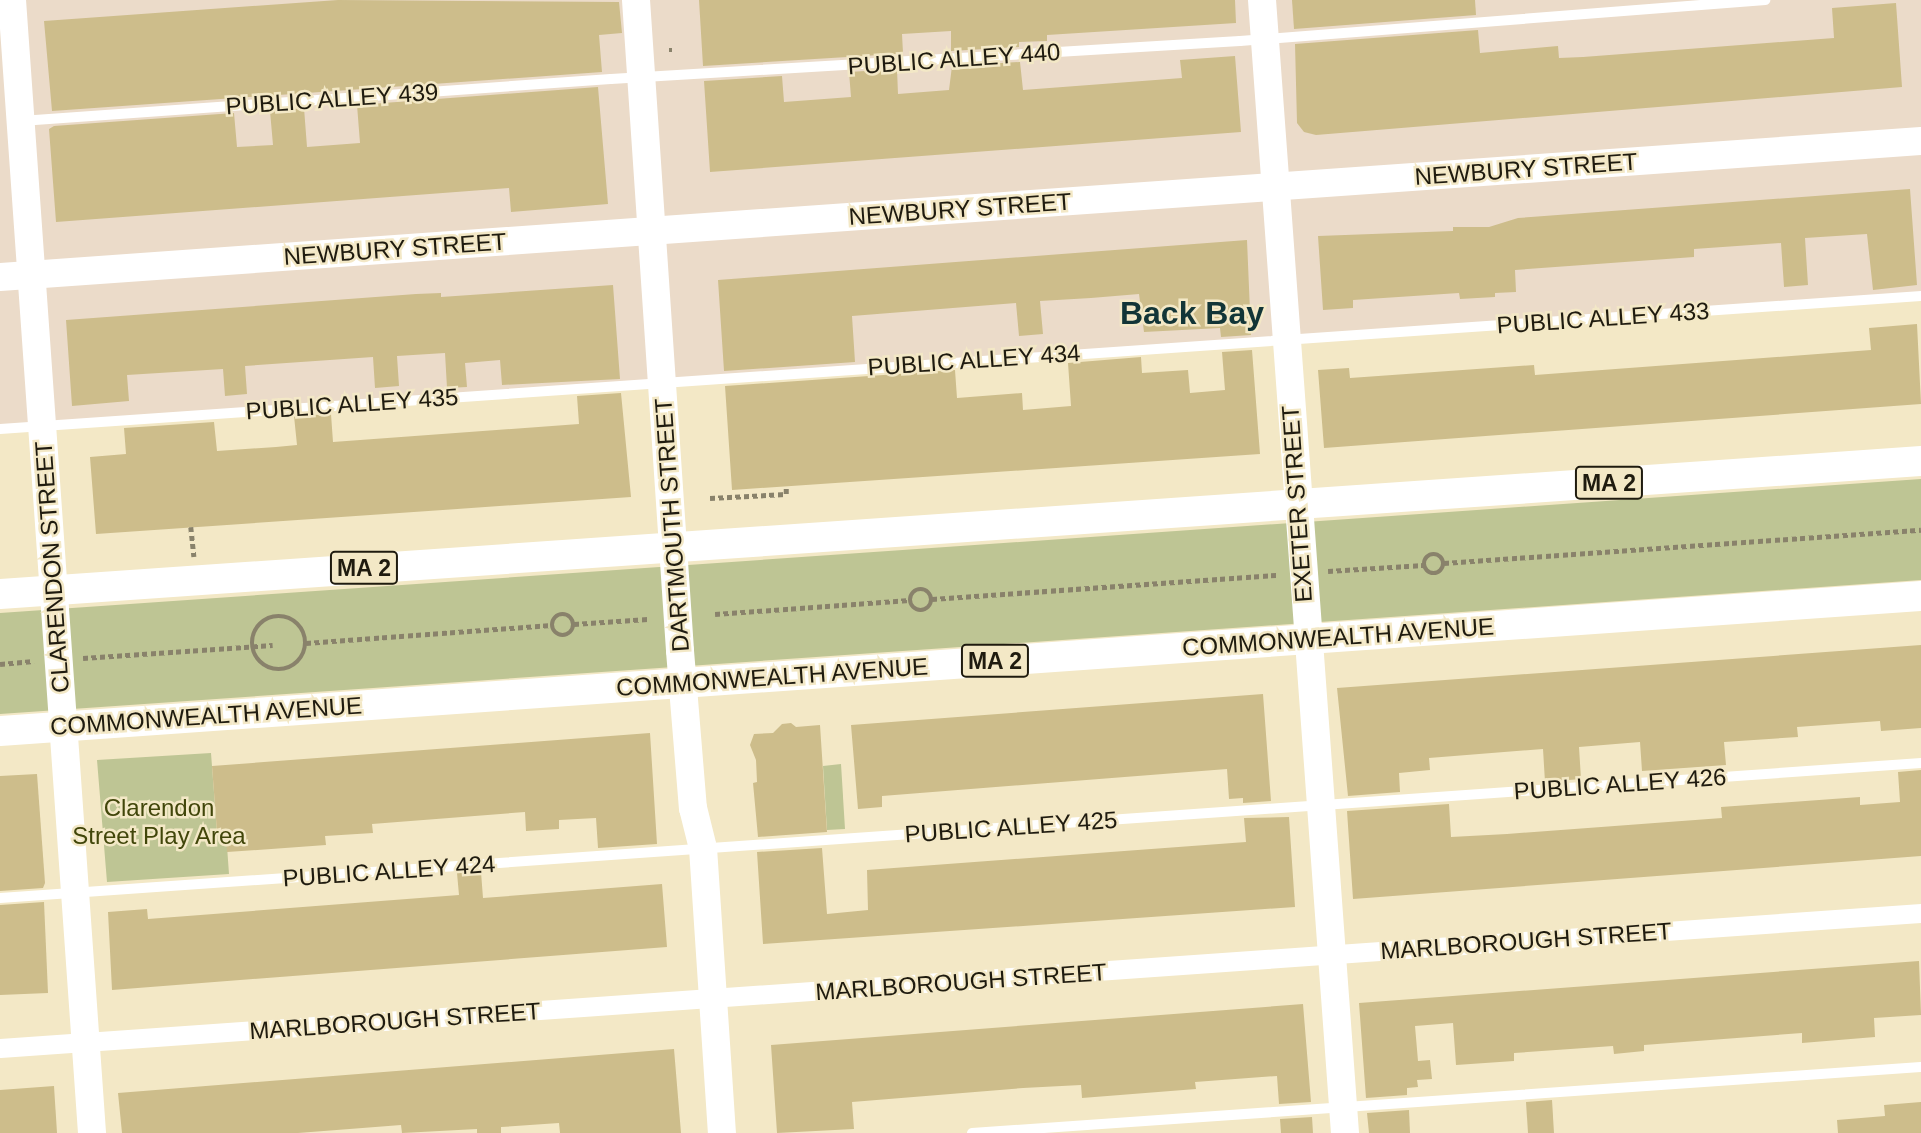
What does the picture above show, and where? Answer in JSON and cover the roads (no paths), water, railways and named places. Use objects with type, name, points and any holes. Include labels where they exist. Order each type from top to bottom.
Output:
[{"type":"main road","name":"CLARENDON STREET","points":[[12,0],[92,1133]]},
{"type":"main road","name":"DARTMOUTH STREET","points":[[636,0],[683,683],[693,808],[703,848],[722,1133]]},
{"type":"main road","name":"EXETER STREET","points":[[1262,0],[1344,1120]]},
{"type":"main road","name":"NEWBURY STREET","points":[[0,277],[1921,141]]},
{"type":"main road","name":"MA 2","points":[[0,594],[1921,460]]},
{"type":"main road","name":"COMMONWEALTH AVENUE","points":[[0,731],[1921,596]]},
{"type":"street","name":"MARLBOROUGH STREET","points":[[0,1048],[1921,913]]},
{"type":"lane","name":"PUBLIC ALLEY 440","points":[[642,78],[1087,51],[1765,0]]},
{"type":"lane","name":"PUBLIC ALLEY 439","points":[[21,121],[642,78]]},
{"type":"lane","name":"PUBLIC ALLEY 433","points":[[1286,339],[1921,296]]},
{"type":"lane","name":"PUBLIC ALLEY 434","points":[[662,381],[1286,339]]},
{"type":"lane","name":"PUBLIC ALLEY 435","points":[[0,429],[662,381]]},
{"type":"lane","name":"PUBLIC ALLEY 426","points":[[1319,805],[1921,763]]},
{"type":"lane","name":"PUBLIC ALLEY 425","points":[[703,848],[1319,805]]},
{"type":"lane","name":"PUBLIC ALLEY 424","points":[[0,898],[703,848]]},
{"type":"lane","points":[[972,1133],[1344,1120],[1921,1067]]},
{"type":"district","name":"Back Bay","points":[[1192,313]]},
{"type":"park label","name":"Clarendon Street Play Area","points":[[159,822]]}]
